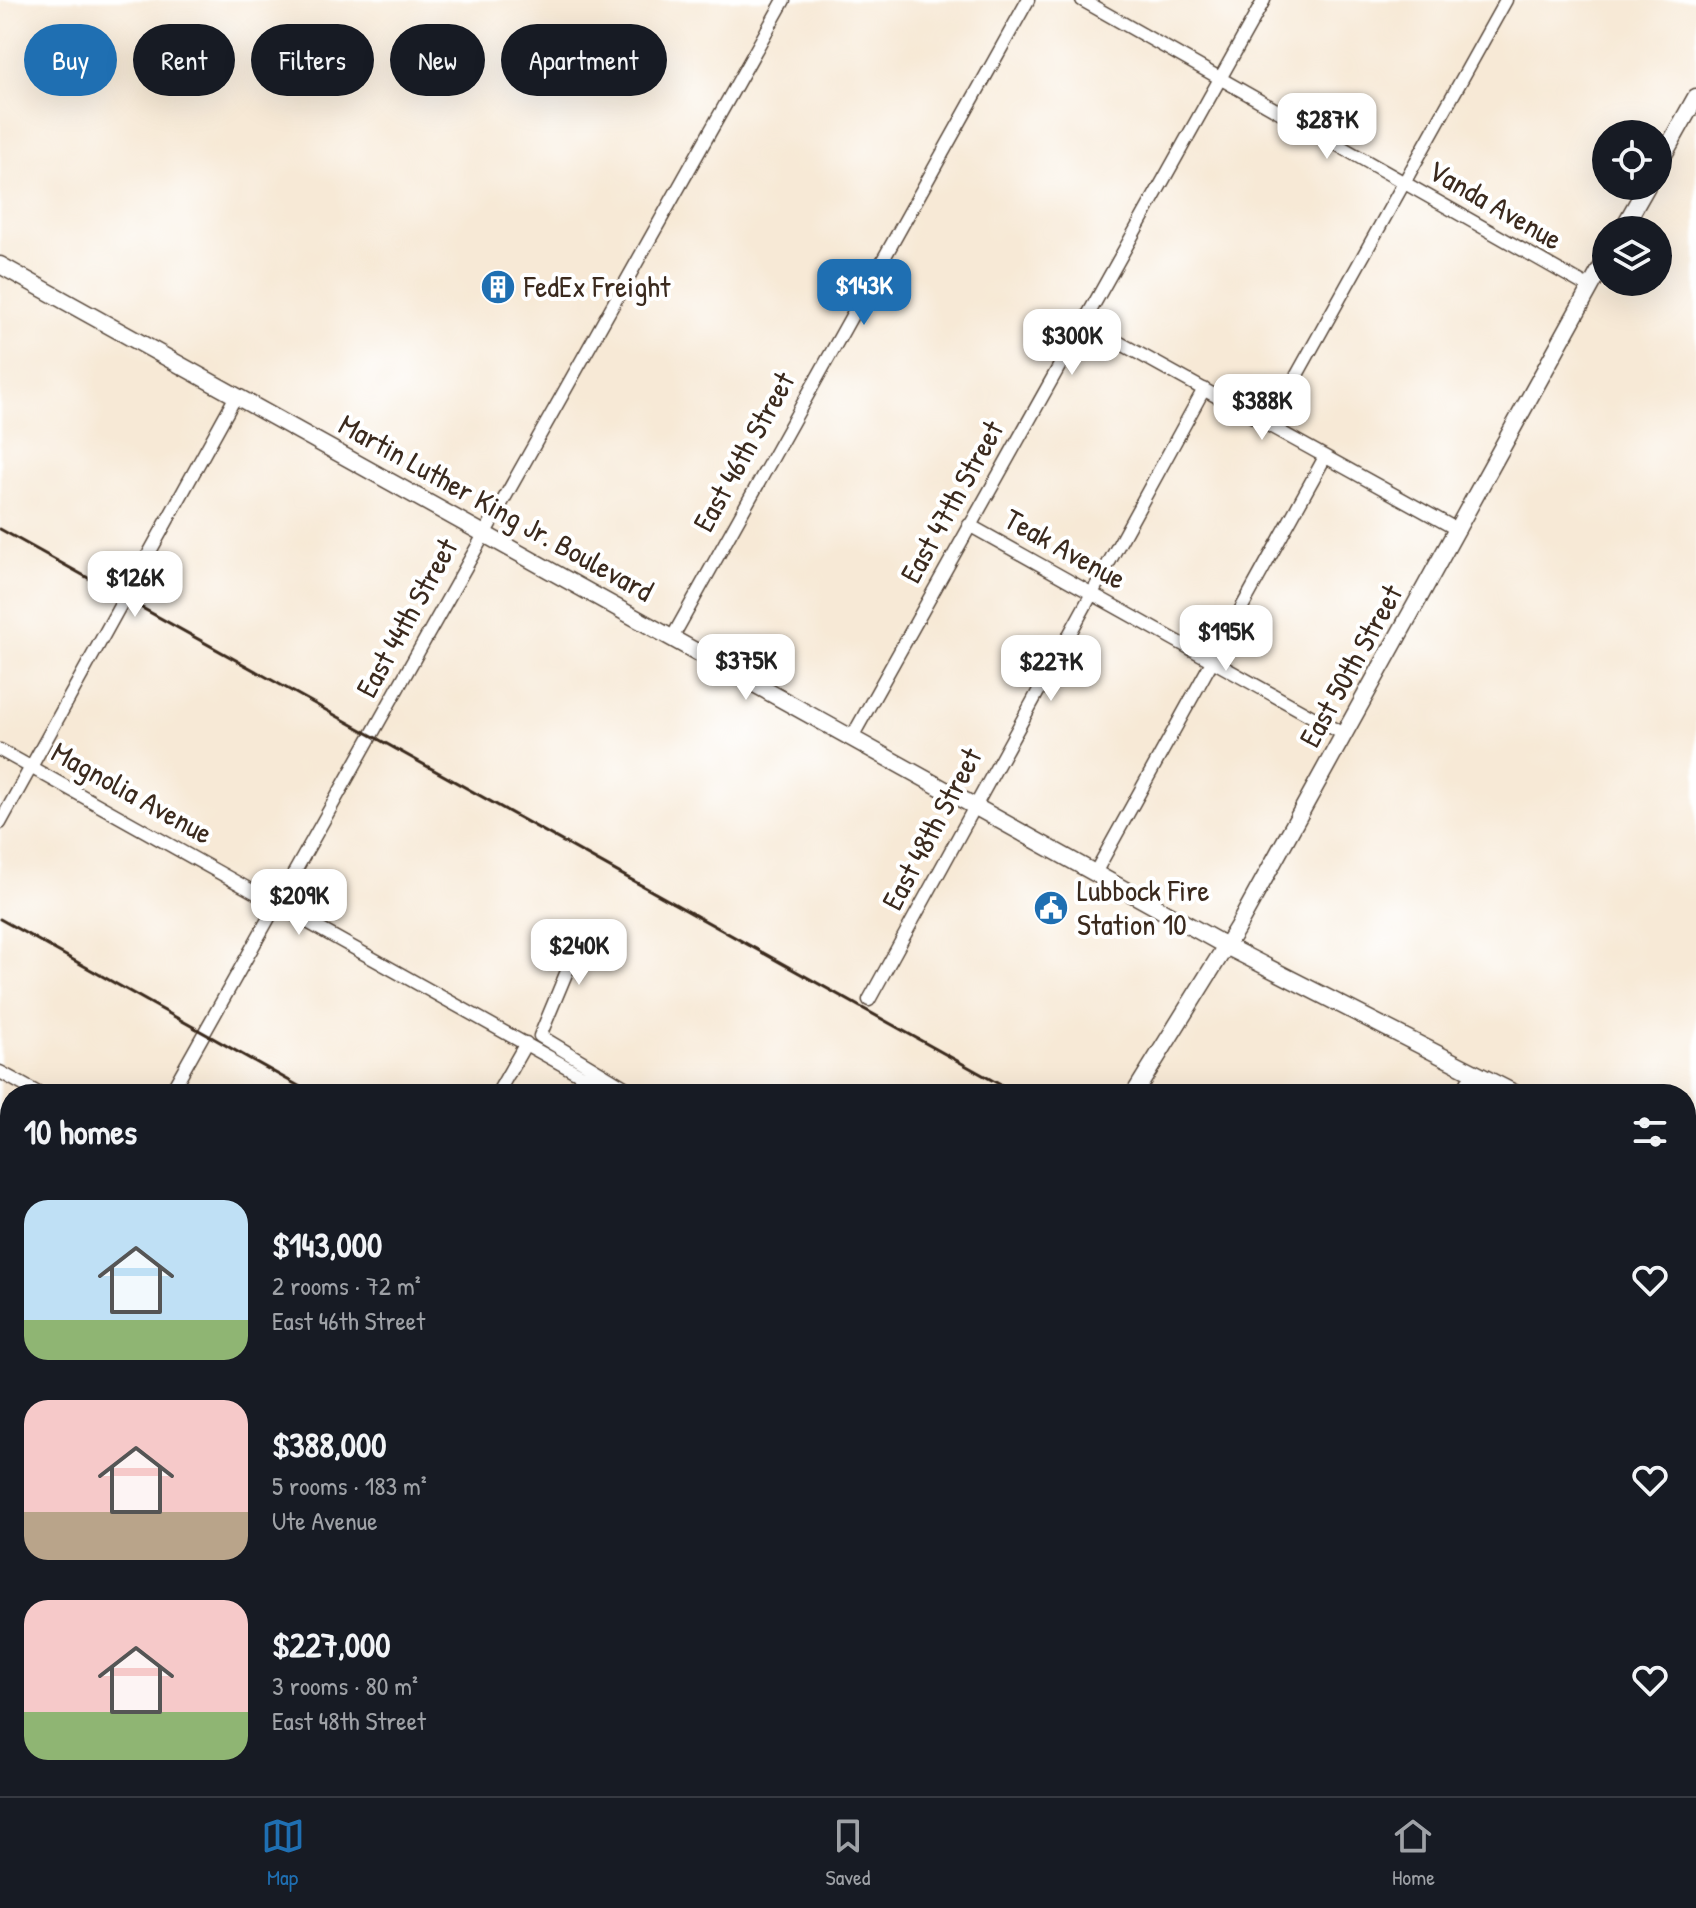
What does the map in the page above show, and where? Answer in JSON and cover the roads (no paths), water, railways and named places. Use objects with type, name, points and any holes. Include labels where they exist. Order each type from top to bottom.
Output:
[{"type":"main road","points":[[1672,140],[1696,97]]},
{"type":"main road","name":"Martin Luther King Jr. Boulevard","points":[[0,265],[1226,946],[1496,1084]]},
{"type":"main road","name":"East 50th Street","points":[[1140,1084],[1226,946],[1592,284]]},
{"type":"street","name":"East 44th Street","points":[[175,1084],[784,0]]},
{"type":"street","name":"East 46th Street","points":[[672,638],[1028,0]]},
{"type":"street","name":"Vanda Avenue","points":[[1082,0],[1590,288]]},
{"type":"street","name":"East 47th Street","points":[[852,737],[1264,0]]},
{"type":"street","points":[[1269,425],[1506,0]]},
{"type":"street","points":[[1082,322],[1458,530]]},
{"type":"street","name":"East 48th Street","points":[[869,1000],[1204,389]]},
{"type":"street","points":[[0,823],[236,396]]},
{"type":"street","points":[[1095,873],[1325,457]]},
{"type":"street","name":"Teak Avenue","points":[[969,525],[1345,735]]},
{"type":"street","name":"Magnolia Avenue","points":[[0,750],[276,901],[355,950],[598,1084]]},
{"type":"street","points":[[585,928],[540,1036],[619,1084]]},
{"type":"street","points":[[503,1084],[526,1043]]},
{"type":"street","points":[[0,1072],[22,1084]]},
{"type":"street","points":[[1466,1084],[1473,1072]]},
{"type":"railway","points":[[0,529],[999,1084]]},
{"type":"railway","points":[[0,919],[295,1084]]},
{"type":"place","name":"FedEx Freight","points":[[498,287]]},
{"type":"place","name":"Lubbock Fire Station 10","points":[[1051,908]]}]
